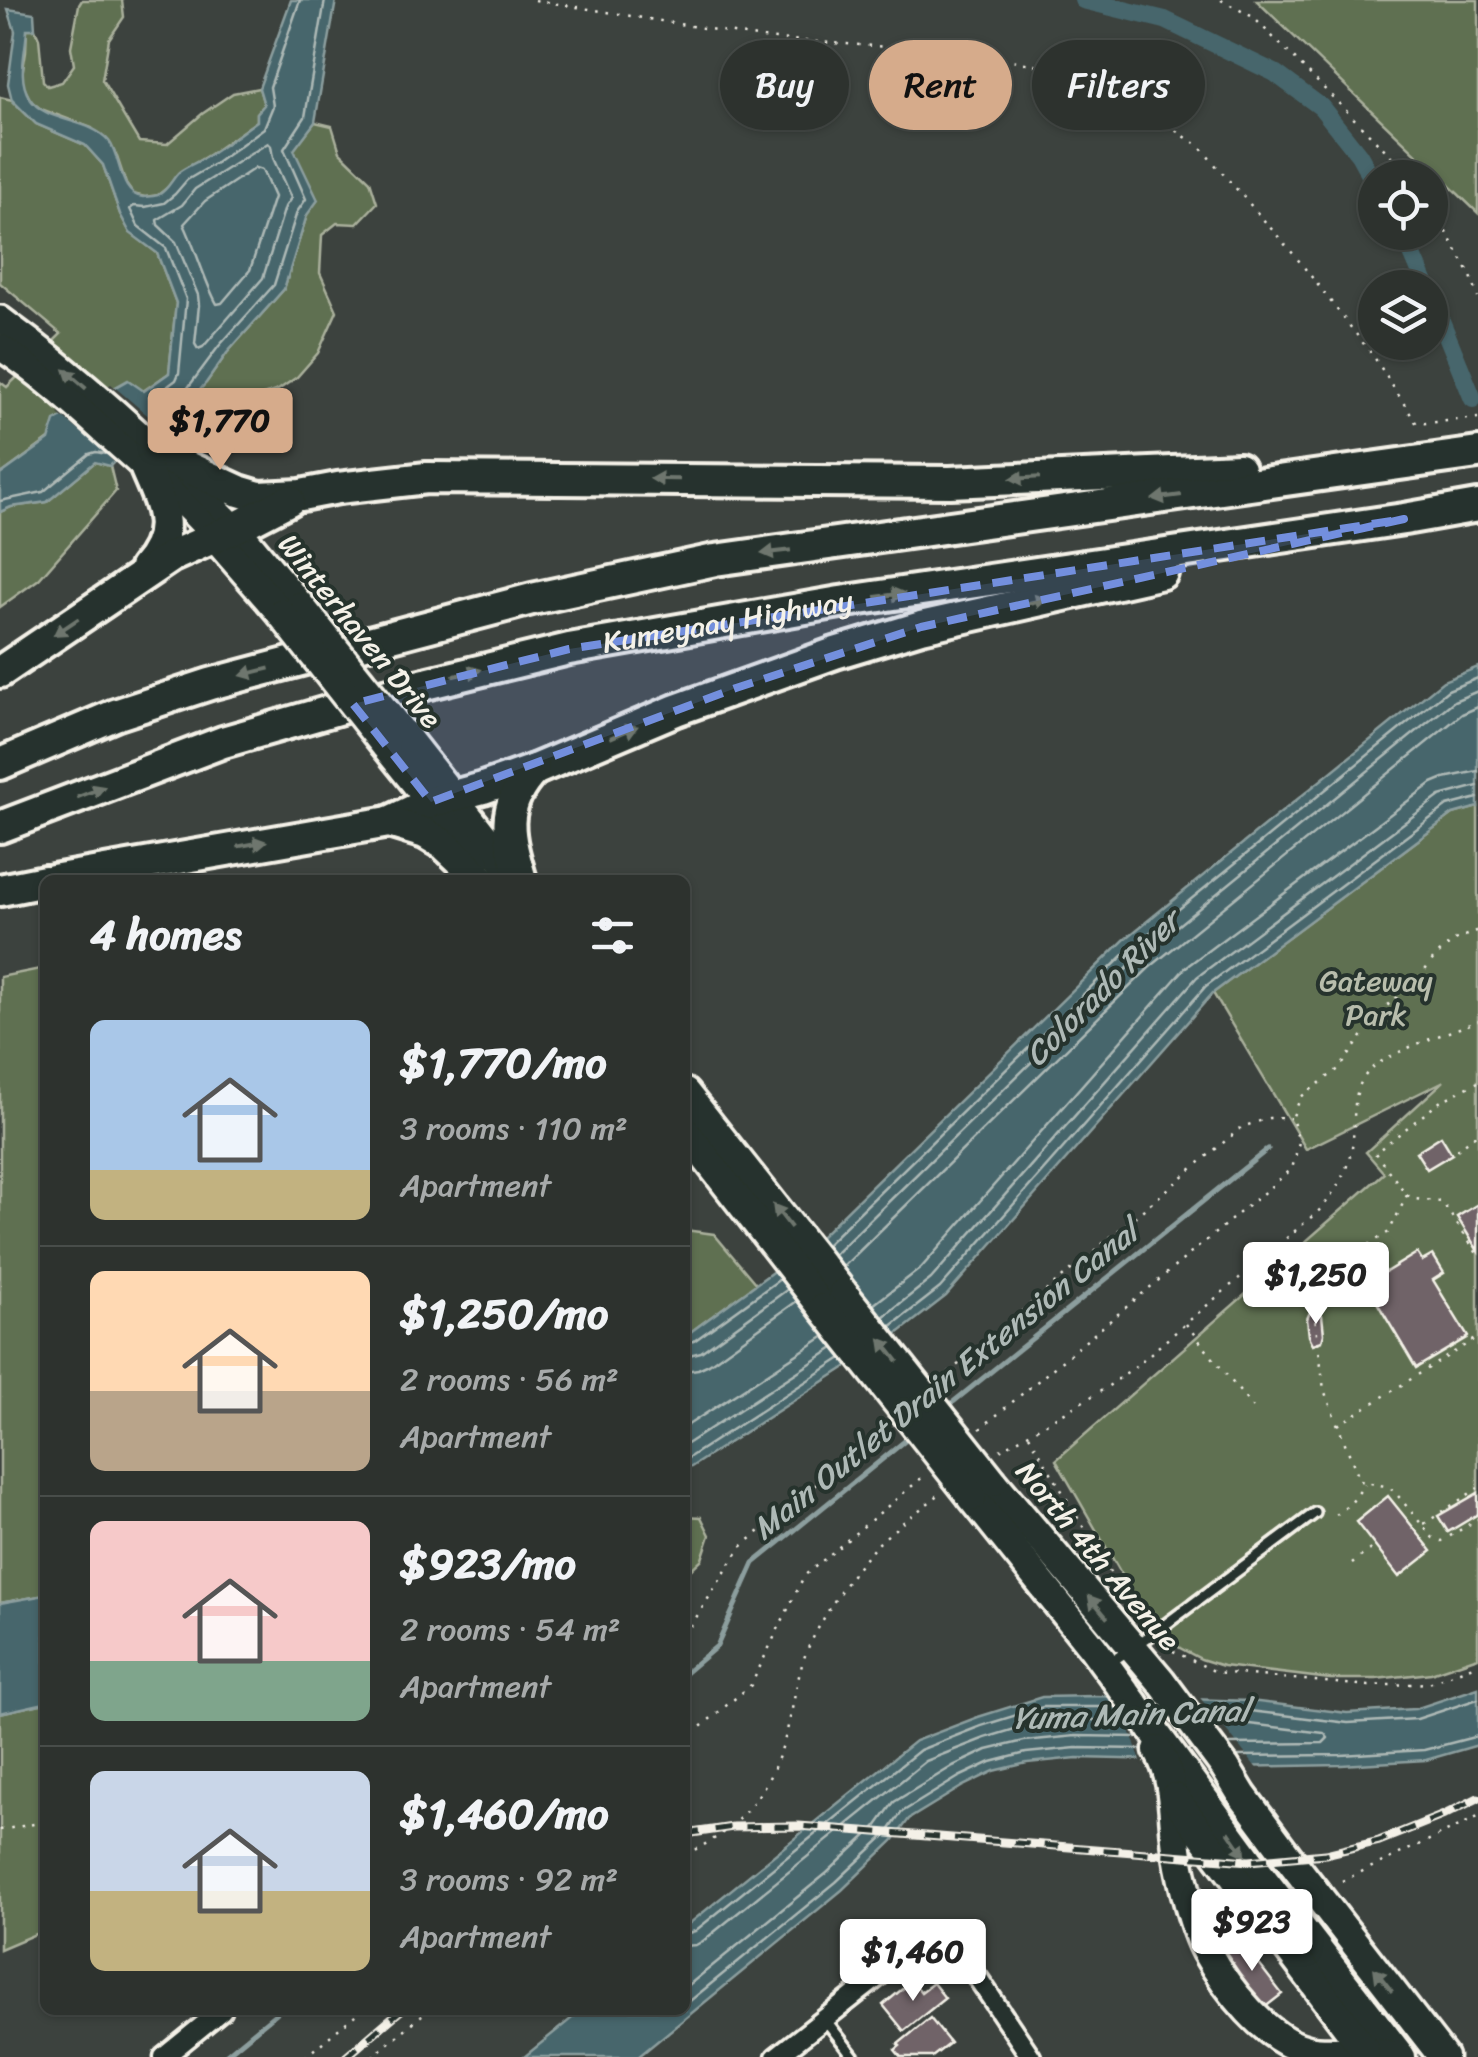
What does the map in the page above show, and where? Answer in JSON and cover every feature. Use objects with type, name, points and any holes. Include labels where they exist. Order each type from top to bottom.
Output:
[{"type":"highway","name":"Kumeyaay Highway","points":[[0,764],[115,715],[210,684],[614,580],[715,560],[1478,452]]},
{"type":"highway","points":[[133,582],[156,556],[164,534],[156,463],[250,496],[270,498],[427,478],[950,482],[1402,463]]},
{"type":"highway","points":[[0,672],[170,557],[301,495]]},
{"type":"highway","name":"Kumeyaay Highway","points":[[0,827],[223,742],[416,686],[570,649],[840,602],[1478,506]]},
{"type":"highway","points":[[82,875],[389,822],[441,799],[534,770],[676,710],[921,626],[1404,519]]},
{"type":"highway","points":[[518,875],[510,811],[520,785],[534,770]]},
{"type":"highway","points":[[389,822],[424,833],[479,875]]},
{"type":"highway","points":[[0,890],[40,883]]},
{"type":"main road","name":"Winterhaven Drive","points":[[0,319],[20,351],[156,463],[183,502],[225,532],[441,799],[514,875]]},
{"type":"main road","name":"Winterhaven Drive","points":[[441,799],[482,875]]},
{"type":"main road","points":[[690,1100],[833,1300]]},
{"type":"main road","points":[[690,1137],[833,1300]]},
{"type":"main road","name":"North 4th Avenue","points":[[833,1300],[1161,1682],[1276,1842],[1443,2057]]},
{"type":"main road","name":"North 4th Avenue","points":[[986,1478],[1172,1762],[1400,2057]]},
{"type":"main road","points":[[1172,1762],[1178,1855],[1197,1928],[1205,1950],[1233,1990],[1262,2026],[1282,2041],[1308,2050],[1365,2050],[1400,2057]]},
{"type":"main road","points":[[1173,1796],[1365,2050]]},
{"type":"street","points":[[776,2057],[916,1947],[949,1935],[1031,2057]]},
{"type":"street","points":[[164,2057],[216,2015]]},
{"type":"lane","points":[[1114,1677],[1131,1648],[1315,1513]]},
{"type":"lane","points":[[824,2018],[854,2057]]},
{"type":"path","points":[[535,0],[763,38],[942,50],[1032,64],[1106,86],[1198,144],[1352,328],[1416,424],[1478,418]]},
{"type":"path","points":[[1221,0],[1253,16],[1395,160]]},
{"type":"path","points":[[1448,236],[1471,276],[1478,298]]},
{"type":"path","points":[[972,1436],[1292,1168],[1298,1142],[1292,1118],[1301,1097],[1340,1068],[1373,1021],[1418,980],[1434,958],[1453,941],[1478,930]]},
{"type":"path","points":[[986,1478],[1028,1433],[1106,1388],[1138,1364],[1322,1208],[1340,1184],[1352,1146],[1355,1094],[1368,1072],[1391,1056],[1478,1021]]},
{"type":"path","points":[[1477,1084],[1441,1101],[1375,1154],[1407,1195],[1415,1200],[1442,1202],[1478,1255]]},
{"type":"path","points":[[939,1382],[1242,1127],[1268,1118],[1292,1118]]},
{"type":"path","points":[[1457,1150],[1478,1133]]},
{"type":"path","points":[[1407,1195],[1388,1232],[1327,1271],[1317,1284],[1313,1301],[1324,1390],[1360,1482],[1394,1491],[1433,1538],[1442,1541],[1478,1518]]},
{"type":"path","points":[[1186,1324],[1256,1412]]},
{"type":"path","points":[[1337,1426],[1478,1337]]},
{"type":"path","points":[[690,1627],[741,1547],[893,1420]]},
{"type":"path","points":[[1028,1433],[1137,1617]]},
{"type":"path","points":[[690,1736],[751,1684],[804,1576],[926,1474]]},
{"type":"path","points":[[1336,1515],[1351,1504],[1365,1484]]},
{"type":"path","points":[[1422,1524],[1478,1488]]},
{"type":"path","points":[[690,1851],[722,1835],[742,1818],[762,1792],[783,1744],[809,1646],[840,1593],[876,1546],[941,1494]]},
{"type":"path","points":[[1352,1564],[1374,1546]]},
{"type":"path","points":[[1173,1650],[1216,1672],[1369,1686],[1429,1683],[1478,1664]]},
{"type":"path","points":[[1342,1880],[1478,1817]]},
{"type":"path","points":[[0,1830],[40,1823]]},
{"type":"path","points":[[305,2057],[355,2015]]},
{"type":"path","points":[[372,2057],[422,2015]]},
{"type":"highlighted area","points":[[1404,519],[921,627],[736,688],[431,802],[353,704],[569,649]]},
{"type":"green space","points":[[82,0],[122,0],[124,17],[109,39],[102,80],[139,142],[167,144],[233,93],[259,88],[264,105],[257,113],[257,121],[180,172],[158,195],[133,194],[116,154],[92,128],[41,109],[31,101],[21,81],[27,29],[35,29],[43,81],[48,86],[62,82],[74,65],[71,47]]},
{"type":"green space","points":[[1256,0],[1478,0],[1478,213],[1448,184],[1448,160],[1423,160]]},
{"type":"green space","points":[[0,97],[12,100],[36,124],[85,145],[103,165],[120,214],[130,232],[157,253],[176,303],[169,373],[143,391],[49,439],[0,475],[0,382],[7,387],[61,334],[0,283]]},
{"type":"green space","points":[[315,122],[332,126],[340,152],[370,181],[377,203],[357,224],[337,223],[322,235],[320,273],[337,311],[318,353],[297,377],[278,390],[195,422],[164,425],[155,421],[153,415],[206,383],[284,289],[307,215],[293,150]]},
{"type":"green space","points":[[95,462],[110,466],[116,491],[39,579],[0,607],[0,512],[47,502]]},
{"type":"green space","name":"Gateway Park","points":[[1478,807],[1478,1657],[1431,1673],[1376,1679],[1330,1679],[1223,1666],[1180,1648],[1145,1615],[1056,1460],[1384,1173],[1366,1152],[1444,1081],[1306,1149],[1213,993],[1453,814]]},
{"type":"green space","points":[[40,969],[40,1596],[0,1603],[0,977]]},
{"type":"green space","points":[[690,1231],[714,1234],[756,1284],[690,1332]]},
{"type":"green space","points":[[690,1516],[701,1517],[710,1535],[702,1559],[690,1570]]},
{"type":"green space","points":[[40,1704],[40,1932],[0,1949],[0,1713]]},
{"type":"water","points":[[291,0],[336,0],[315,122],[294,150],[318,200],[307,215],[284,289],[192,399],[154,414],[155,421],[110,466],[95,462],[47,502],[0,512],[0,475],[49,440],[55,421],[128,380],[144,391],[169,373],[176,303],[157,253],[130,233],[103,165],[85,145],[36,124],[12,100],[8,84],[15,31],[8,9],[34,13],[35,29],[27,29],[23,64],[23,81],[29,97],[45,112],[100,133],[113,148],[129,190],[143,197],[161,193],[179,172],[257,121],[257,113],[264,105],[259,88]]},
{"type":"water","name":"Colorado River","points":[[1478,667],[1478,807],[1453,814],[1213,993],[946,1296],[897,1334],[690,1468],[690,1332],[820,1237],[1124,940],[1443,681]]},
{"type":"water","points":[[40,1596],[40,1704],[0,1713],[0,1603]]},
{"type":"water","points":[[1478,1688],[1478,1745],[1426,1760],[1341,1765],[1225,1767],[1164,1760],[1077,1758],[994,1771],[909,1819],[893,1841],[842,1890],[690,2014],[690,1923],[915,1741],[1042,1697],[1250,1701],[1347,1713],[1415,1709]]},
{"type":"water","points":[[576,2015],[689,2015],[638,2057],[524,2057]]},
{"type":"pier","points":[[111,384],[159,425],[117,466],[58,414]]},
{"type":"pier","points":[[1106,1692],[1197,1694],[1259,1771],[1142,1764],[1130,1730]]},
{"type":"building","points":[[1441,1136],[1452,1154],[1427,1169],[1416,1152]]},
{"type":"building","points":[[1478,1204],[1478,1251],[1457,1217]]},
{"type":"building","points":[[1417,1253],[1422,1261],[1433,1255],[1444,1273],[1433,1280],[1468,1337],[1416,1368],[1366,1284]]},
{"type":"building","points":[[1318,1311],[1324,1334],[1322,1341],[1313,1344],[1307,1319],[1310,1312]]},
{"type":"building","points":[[1478,1493],[1478,1514],[1448,1532],[1438,1516]]},
{"type":"building","points":[[1388,1496],[1432,1551],[1399,1577],[1356,1522]]},
{"type":"building","points":[[1241,1941],[1282,1994],[1264,2008],[1223,1955]]},
{"type":"building","points":[[912,1981],[921,1992],[933,1983],[945,1998],[904,2031],[883,2005]]},
{"type":"building","points":[[930,2018],[950,2043],[932,2057],[901,2057],[895,2050],[898,2044]]},
{"type":"waterway","name":"Yuma Main Canal","points":[[1083,0],[1165,20],[1275,73],[1321,107],[1362,160]]},
{"type":"waterway","name":"Yuma Main Canal","points":[[1411,250],[1419,270]]},
{"type":"waterway","name":"Yuma Main Canal","points":[[1448,338],[1473,399]]},
{"type":"waterway","name":"Main Outlet Drain Extension Canal","points":[[947,1407],[1268,1149]]},
{"type":"waterway","name":"Main Outlet Drain Extension Canal","points":[[690,1669],[717,1646],[754,1563],[911,1436]]},
{"type":"waterway","name":"Main Outlet Drain Extension Canal","points":[[223,2057],[274,2015]]},
{"type":"railway","points":[[690,1833],[733,1827],[799,1826],[1249,1861],[1325,1854],[1379,1841],[1478,1798]]},
{"type":"railway","points":[[346,2057],[395,2015]]}]
